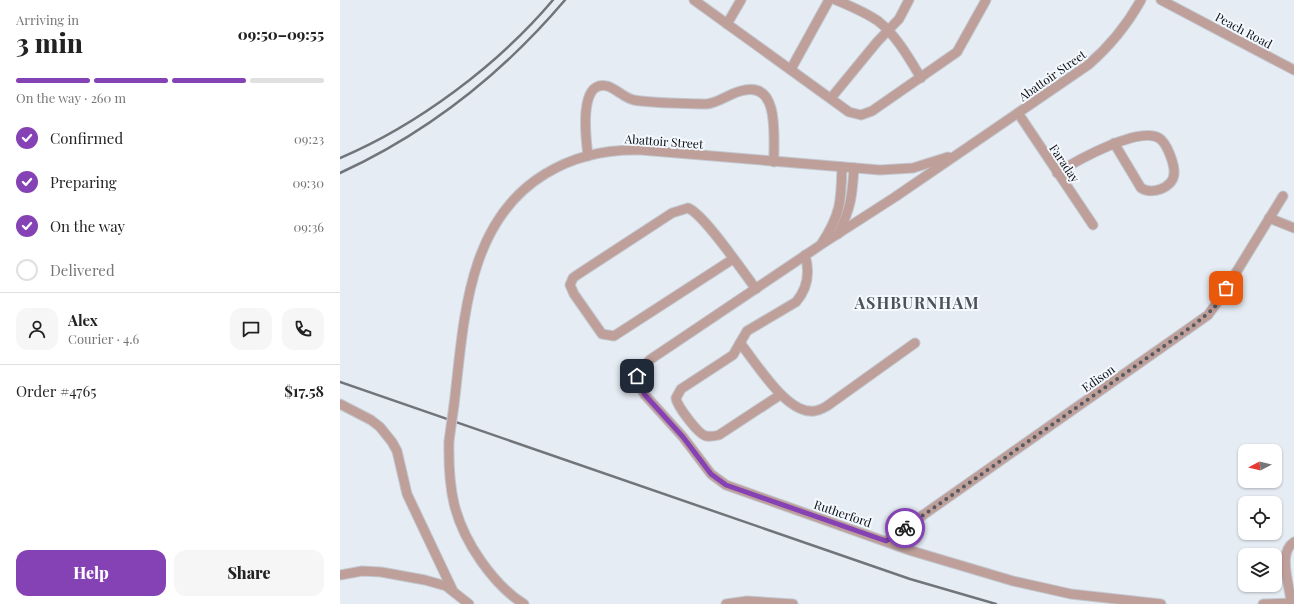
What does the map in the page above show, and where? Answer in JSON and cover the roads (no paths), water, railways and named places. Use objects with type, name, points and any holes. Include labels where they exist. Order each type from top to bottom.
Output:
[{"type":"street","points":[[694,0],[831,98],[856,114],[866,114],[921,78],[961,49],[986,0]]},
{"type":"street","points":[[727,24],[741,0]]},
{"type":"street","points":[[791,69],[829,0]]},
{"type":"street","points":[[836,0],[871,17],[888,31],[921,78]]},
{"type":"street","points":[[831,98],[898,19],[909,0]]},
{"type":"street","name":"Abattoir Street","points":[[637,376],[639,371],[651,359],[805,255],[909,188],[959,152],[1088,65],[1106,50],[1118,36],[1140,0]]},
{"type":"street","name":"Peach Road","points":[[1161,0],[1294,70]]},
{"type":"street","points":[[588,156],[586,125],[588,102],[592,90],[598,86],[606,86],[634,100],[707,104],[715,103],[744,90],[750,89],[761,94],[771,106],[774,114],[774,162]]},
{"type":"street","name":"Faraday","points":[[1018,113],[1093,225]]},
{"type":"street","points":[[1057,173],[1114,143],[1151,136],[1159,138],[1165,145],[1174,168],[1172,182],[1154,192],[1147,192],[1141,188],[1114,143]]},
{"type":"street","name":"Abattoir Street","points":[[524,604],[505,590],[489,573],[461,528],[451,492],[449,441],[467,303],[479,257],[489,233],[509,202],[523,189],[553,168],[588,156],[617,150],[641,150],[880,170],[906,169],[932,163],[959,152]]},
{"type":"street","name":"Abattoir Street","points":[[822,244],[834,223],[838,211],[842,168]]},
{"type":"street","points":[[838,234],[848,213],[851,202],[854,168]]},
{"type":"street","name":"Edison","points":[[886,541],[1208,315],[1221,297],[1283,196]]},
{"type":"street","points":[[733,259],[614,336],[602,334],[574,294],[570,285],[573,278],[577,275],[672,213],[682,209],[693,210],[699,215],[733,259],[756,289]]},
{"type":"street","points":[[1269,218],[1294,228]]},
{"type":"street","points":[[780,394],[719,435],[713,437],[703,435],[680,407],[676,398],[681,389],[732,355],[747,331],[796,302],[801,297],[807,281],[808,272],[805,255]]},
{"type":"street","points":[[740,343],[780,394],[801,409],[810,412],[819,410],[915,343]]},
{"type":"street","name":"Rutherford","points":[[637,376],[640,387],[645,395],[683,437],[711,474],[721,482],[753,495],[944,561],[1048,590],[1161,604]]},
{"type":"street","points":[[340,404],[380,426],[392,442],[397,451],[407,494],[453,591]]},
{"type":"street","points":[[1262,604],[1293,603],[1285,555],[1288,548],[1294,542]]},
{"type":"street","points":[[340,575],[362,571],[381,572],[425,580],[446,586],[469,604]]},
{"type":"street","points":[[726,604],[747,602],[793,604]]},
{"type":"railway","points":[[340,158],[398,129],[455,91],[482,70],[507,47],[553,0]]},
{"type":"railway","points":[[340,173],[403,139],[462,99],[516,52],[565,0]]},
{"type":"railway","points":[[340,382],[910,579],[996,604]]},
{"type":"district","name":"ASHBURNHAM","points":[[917,302]]}]
